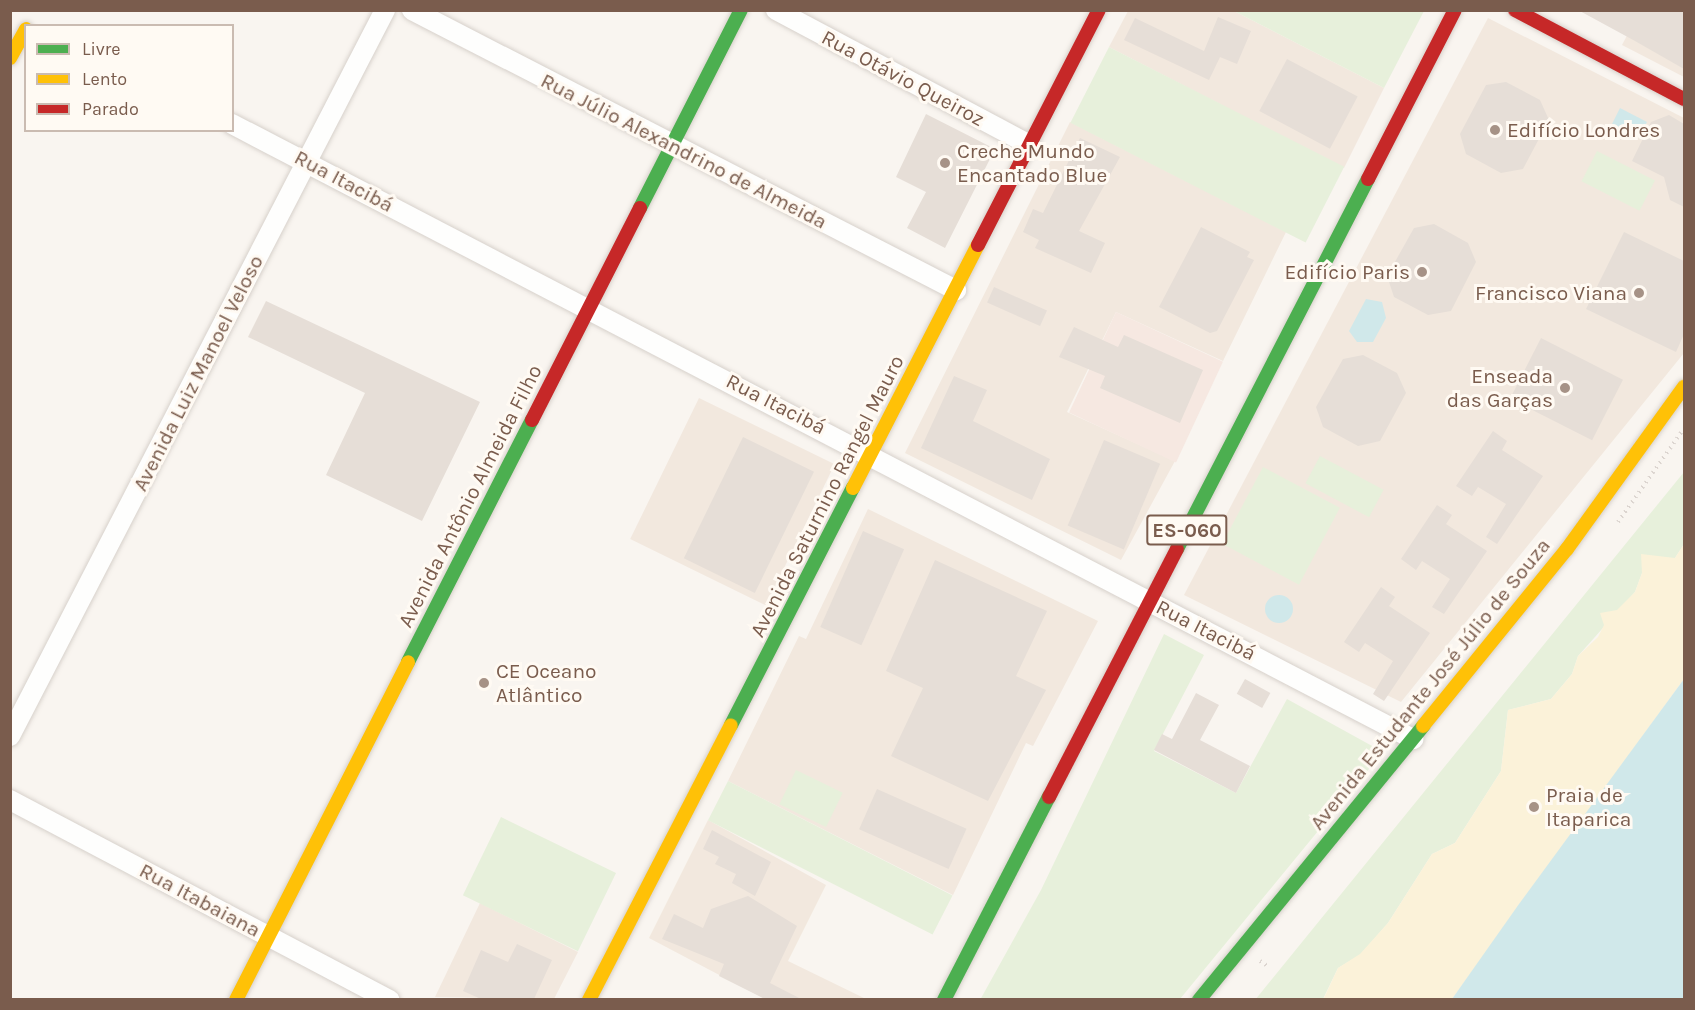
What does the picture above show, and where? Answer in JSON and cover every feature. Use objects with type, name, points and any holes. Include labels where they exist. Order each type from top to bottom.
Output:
[{"type":"main road","name":"Avenida Antônio Almeida Filho","points":[[236,999],[590,310],[741,10]]},
{"type":"main road","name":"Avenida Saturnino Rangel Mauro","points":[[589,999],[874,454],[1099,10]]},
{"type":"main road","name":"ES-060","points":[[944,999],[1455,10]]},
{"type":"main road","points":[[1515,10],[1684,99]]},
{"type":"main road","points":[[10,58],[24,32]]},
{"type":"main road","name":"Avenida Estudante José Júlio de Souza","points":[[1199,999],[1567,549],[1684,387]]},
{"type":"street","name":"Avenida Luiz Manoel Veloso","points":[[10,736],[385,10]]},
{"type":"street","name":"Rua Júlio Alexandrino de Almeida","points":[[412,10],[956,290]]},
{"type":"street","name":"Rua Otávio Queiroz","points":[[776,10],[1030,145]]},
{"type":"street","name":"Rua Itacibá","points":[[234,125],[874,454],[1150,602],[1413,739]]},
{"type":"street","name":"Rua Itabaiana","points":[[10,800],[389,999]]},
{"type":"shaded area","points":[[1128,11],[1234,11],[1384,88],[1344,168],[1109,47]]},
{"type":"shaded area","points":[[1640,11],[1684,11],[1684,77],[1622,45]]},
{"type":"shaded area","points":[[1488,18],[1684,118],[1684,353],[1401,702],[1184,595]]},
{"type":"shaded area","points":[[1070,122],[1286,232],[1223,361],[1116,312],[1067,412],[1175,461],[1121,560],[905,453]]},
{"type":"shaded area","points":[[1116,312],[1223,362],[1176,462],[1069,413]]},
{"type":"shaded area","points":[[699,398],[835,464],[766,605],[630,539]]},
{"type":"shaded area","points":[[868,509],[1098,621],[1033,746],[1026,743],[953,895],[728,781],[799,636],[806,639]]},
{"type":"shaded area","points":[[708,820],[826,885],[788,961],[866,999],[765,999],[649,938]]},
{"type":"shaded area","points":[[480,903],[578,952],[554,999],[435,997]]},
{"type":"green space","points":[[1234,11],[1424,11],[1384,88]]},
{"type":"green space","points":[[1109,47],[1344,167],[1306,243],[1070,123]]},
{"type":"green space","points":[[1597,151],[1655,181],[1639,211],[1582,181]]},
{"type":"green space","points":[[1320,456],[1384,490],[1369,517],[1305,483]]},
{"type":"green space","points":[[1263,467],[1340,508],[1299,585],[1222,544]]},
{"type":"green space","points":[[1684,472],[1684,544],[1675,558],[1642,573],[1635,592],[1578,656],[1572,674],[1551,699],[1508,710],[1501,771],[1455,843],[1432,854],[1388,923],[1360,955],[1338,968],[1323,999],[1255,1000]]},
{"type":"green space","points":[[1164,634],[1204,655],[1154,751],[1236,793],[1287,699],[1383,752],[1180,999],[980,1000],[1041,890]]},
{"type":"green space","points":[[796,770],[843,793],[826,827],[779,804]]},
{"type":"green space","points":[[728,781],[953,895],[933,935],[708,820]]},
{"type":"green space","points":[[501,817],[616,873],[578,951],[463,895]]},
{"type":"sand","name":"Praia de Itaparica","points":[[1684,544],[1684,679],[1452,999],[1323,1000],[1338,968],[1360,954],[1388,923],[1432,854],[1455,843],[1501,771],[1508,710],[1551,699],[1572,674],[1578,656],[1598,637],[1604,625],[1600,613],[1617,610],[1635,592],[1642,573],[1641,554],[1675,558]]},
{"type":"water","points":[[1620,108],[1647,122],[1642,131],[1635,135],[1612,124]]},
{"type":"water","points":[[1366,299],[1382,302],[1386,318],[1373,342],[1357,342],[1349,331]]},
{"type":"water","points":[[1279,595],[1289,599],[1293,609],[1289,619],[1279,623],[1269,619],[1265,609],[1269,599]]},
{"type":"water","points":[[1684,679],[1684,999],[1452,999],[1519,904]]},
{"type":"building","points":[[1578,10],[1684,10],[1684,69],[1635,41]]},
{"type":"building","points":[[1218,17],[1251,31],[1237,64],[1220,57],[1209,80],[1124,40],[1135,18],[1204,51]]},
{"type":"building","points":[[1287,59],[1358,97],[1330,149],[1259,111]]},
{"type":"building","name":"Edifício Londres","points":[[1506,82],[1540,100],[1549,120],[1523,169],[1501,173],[1466,154],[1460,134],[1486,85]]},
{"type":"building","name":"Creche Mundo Encantado Blue","points":[[926,114],[995,149],[945,248],[907,228],[926,192],[896,177]]},
{"type":"building","points":[[1669,115],[1684,124],[1684,207],[1670,200],[1664,177],[1632,161],[1651,122]]},
{"type":"building","points":[[1080,138],[1120,157],[1079,231],[1105,243],[1091,273],[1035,248],[1039,240],[1023,232],[1033,209],[1043,213]]},
{"type":"building","name":"Edifício Paris","points":[[1434,224],[1468,243],[1476,262],[1451,311],[1428,315],[1394,297],[1387,276],[1414,228]]},
{"type":"building","points":[[1201,227],[1250,252],[1247,257],[1254,260],[1217,331],[1210,333],[1159,307]]},
{"type":"building","name":"Francisco Viana","points":[[1624,232],[1684,261],[1684,334],[1676,352],[1586,309]]},
{"type":"building","points":[[994,287],[1047,311],[1040,326],[987,303]]},
{"type":"building","points":[[266,301],[480,402],[422,521],[326,475],[365,393],[248,337]]},
{"type":"building","points":[[1074,327],[1118,347],[1124,335],[1203,370],[1180,423],[1100,388],[1105,376],[1059,357]]},
{"type":"building","name":"Enseada das Garças","points":[[1541,338],[1623,380],[1592,440],[1510,399]]},
{"type":"building","points":[[1363,355],[1397,373],[1406,393],[1380,441],[1358,446],[1323,427],[1316,407],[1343,359]]},
{"type":"building","points":[[954,376],[987,390],[973,421],[1050,459],[1032,500],[921,448]]},
{"type":"building","points":[[1493,431],[1507,441],[1502,450],[1543,476],[1497,544],[1486,537],[1506,504],[1478,487],[1472,496],[1456,486]]},
{"type":"building","points":[[743,437],[814,472],[755,593],[684,558]]},
{"type":"building","points":[[1104,440],[1160,464],[1124,549],[1068,526]]},
{"type":"building","points":[[1437,505],[1452,515],[1446,524],[1487,551],[1444,614],[1432,607],[1450,579],[1422,561],[1416,570],[1401,559]]},
{"type":"building","points":[[863,531],[904,549],[861,645],[820,627]]},
{"type":"building","points":[[935,560],[1047,611],[1016,676],[1046,690],[988,801],[891,756],[923,688],[886,671]]},
{"type":"building","points":[[1381,587],[1395,597],[1389,606],[1430,633],[1384,701],[1373,694],[1393,661],[1365,643],[1359,652],[1344,642]]},
{"type":"building","points":[[1245,679],[1270,693],[1262,708],[1237,694]]},
{"type":"building","points":[[1196,693],[1219,705],[1200,740],[1250,766],[1236,793],[1154,750],[1162,734],[1172,739]]},
{"type":"building","points":[[877,789],[967,829],[949,869],[859,829]]},
{"type":"building","points":[[712,830],[771,862],[755,896],[732,883],[736,874],[715,864],[719,857],[703,849]]},
{"type":"building","points":[[748,896],[797,926],[770,983],[801,999],[765,999],[719,976],[724,964],[662,939],[674,914],[703,928],[711,909]]},
{"type":"building","points":[[517,944],[552,960],[534,999],[481,999],[463,991],[481,950],[508,962]]},
{"type":"traffic: fast","points":[[640,208],[741,10]]},
{"type":"traffic: fast","points":[[1177,549],[1368,179]]},
{"type":"traffic: fast","points":[[408,662],[532,420]]},
{"type":"traffic: fast","points":[[731,725],[853,488]]},
{"type":"traffic: fast","points":[[1199,1000],[1423,726]]},
{"type":"traffic: fast","points":[[944,1000],[1049,797]]},
{"type":"traffic: slow","points":[[10,58],[24,33]]},
{"type":"traffic: slow","points":[[853,488],[978,245]]},
{"type":"traffic: slow","points":[[1423,726],[1567,549],[1684,387]]},
{"type":"traffic: slow","points":[[236,1000],[408,662]]},
{"type":"traffic: slow","points":[[589,1000],[731,725]]},
{"type":"traffic: jam","points":[[978,245],[1099,10]]},
{"type":"traffic: jam","points":[[1368,179],[1455,10]]},
{"type":"traffic: jam","points":[[1515,10],[1684,99]]},
{"type":"traffic: jam","points":[[532,420],[640,208]]},
{"type":"traffic: jam","points":[[1049,797],[1177,549]]},
{"type":"place","name":"Edifício Londres","points":[[1495,130]]},
{"type":"place","name":"Creche Mundo Encantado Blue","points":[[945,163]]},
{"type":"place","name":"Edifício Paris","points":[[1422,272]]},
{"type":"place","name":"Francisco Viana","points":[[1639,293]]},
{"type":"place","name":"Enseada das Garças","points":[[1565,388]]},
{"type":"place","name":"CE Oceano Atlântico","points":[[484,683]]},
{"type":"place","name":"Praia de Itaparica","points":[[1534,807]]}]
